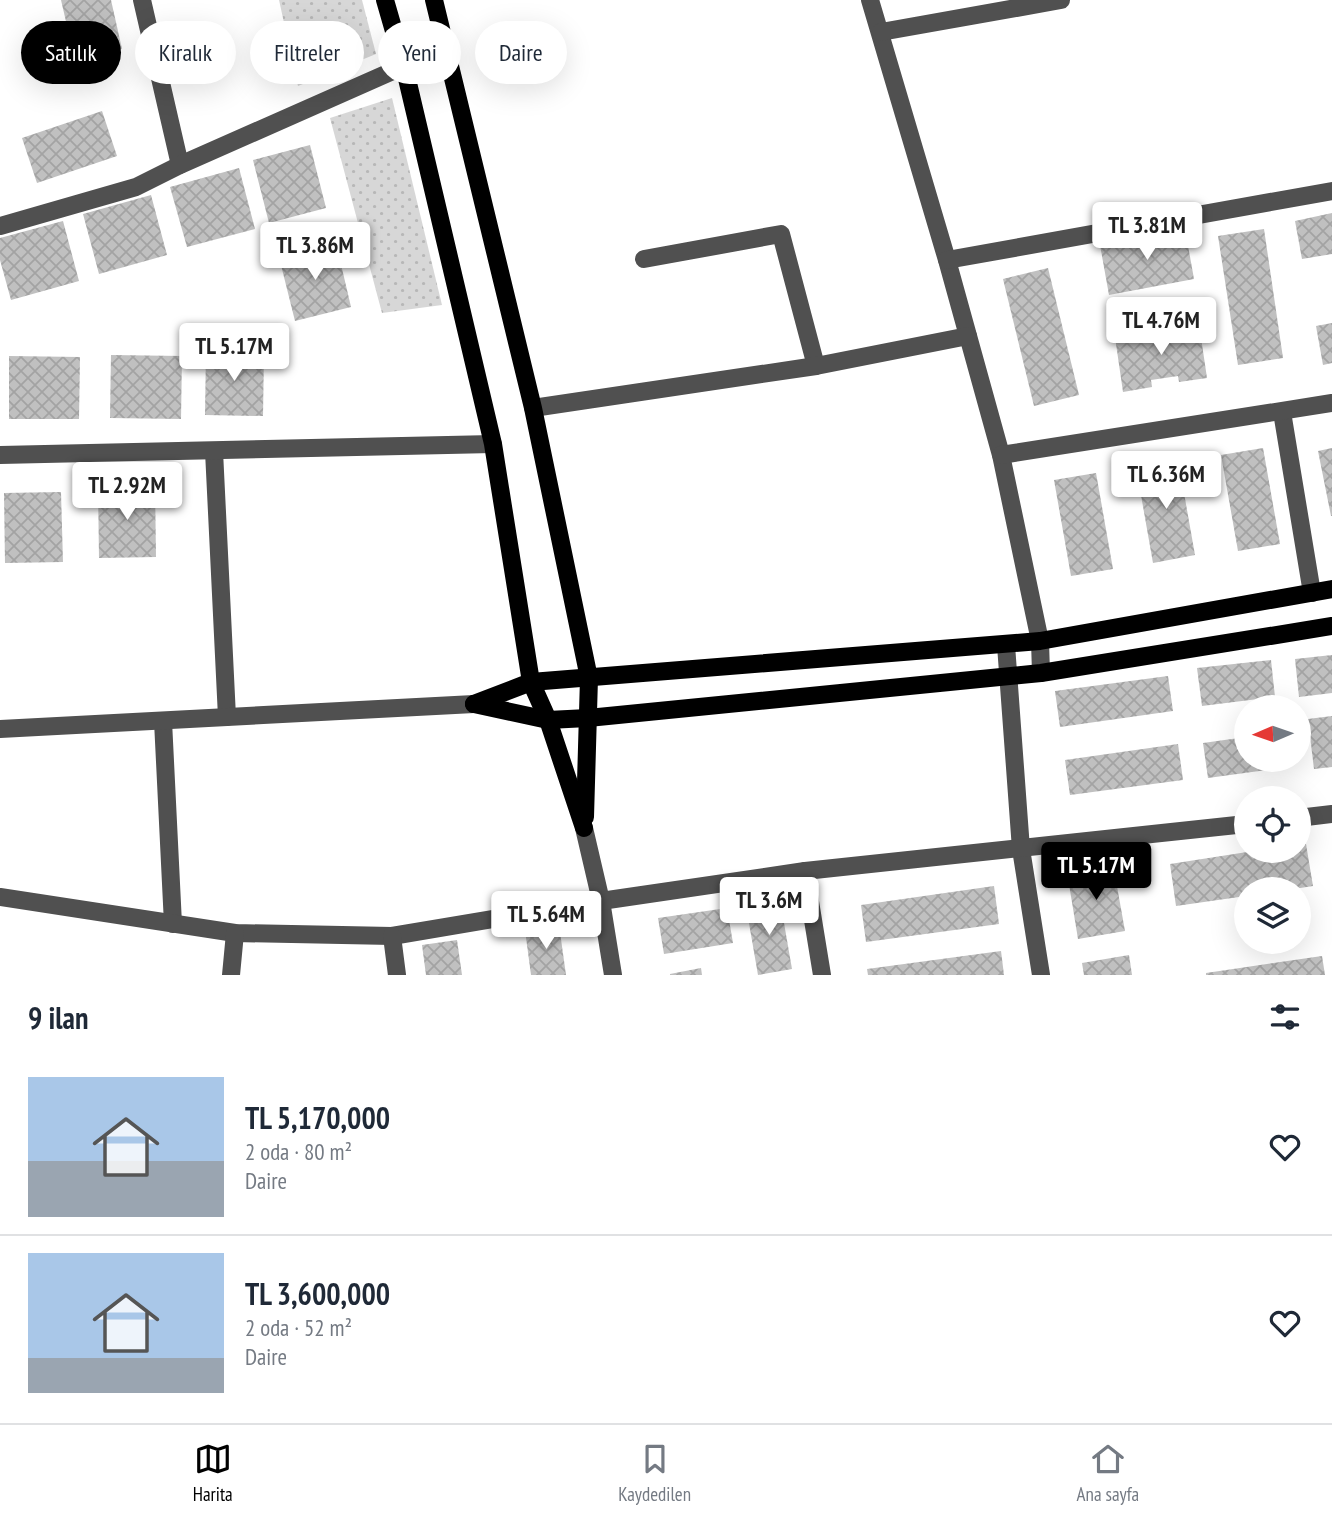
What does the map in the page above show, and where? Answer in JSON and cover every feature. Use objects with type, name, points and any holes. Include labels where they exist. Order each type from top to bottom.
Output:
[{"type":"main road","points":[[385,0],[391,21]]},
{"type":"main road","points":[[434,0],[533,408],[589,678],[584,828]]},
{"type":"main road","points":[[408,84],[493,444],[531,682],[548,720],[584,828]]},
{"type":"main road","points":[[474,704],[531,682],[1006,645],[1332,589]]},
{"type":"main road","points":[[474,704],[548,720],[588,718],[1041,673],[1332,626]]},
{"type":"street","points":[[142,0],[180,165]]},
{"type":"street","points":[[870,0],[1001,455],[1040,641],[1041,673]]},
{"type":"street","points":[[881,32],[1061,0]]},
{"type":"street","points":[[0,226],[136,187],[378,77]]},
{"type":"street","points":[[947,260],[1332,191]]},
{"type":"street","points":[[645,258],[781,234],[816,366]]},
{"type":"street","points":[[533,408],[816,366],[968,337]]},
{"type":"street","points":[[1001,455],[1332,403]]},
{"type":"street","points":[[1282,412],[1312,593]]},
{"type":"street","points":[[0,455],[493,444]]},
{"type":"street","points":[[214,451],[228,717]]},
{"type":"street","points":[[1006,645],[1021,849],[1041,975]]},
{"type":"street","points":[[0,729],[474,704]]},
{"type":"street","points":[[163,721],[173,924]]},
{"type":"street","points":[[1311,816],[1332,814]]},
{"type":"street","points":[[0,897],[235,933],[392,936],[806,870],[1234,825]]},
{"type":"street","points":[[584,828],[601,901],[613,975]]},
{"type":"street","points":[[806,870],[822,975]]},
{"type":"street","points":[[231,975],[235,933]]},
{"type":"street","points":[[392,936],[397,975]]},
{"type":"shaded area","points":[[279,0],[362,0],[376,54],[364,59],[364,21],[284,21]]},
{"type":"shaded area","points":[[392,98],[442,305],[382,313],[330,118]]},
{"type":"building","points":[[61,0],[111,0],[116,21],[66,21]]},
{"type":"building","points":[[102,111],[117,156],[37,183],[22,138]]},
{"type":"building","points":[[310,145],[326,208],[269,223],[253,160]]},
{"type":"building","points":[[239,168],[255,229],[187,247],[170,187]]},
{"type":"building","points":[[151,195],[167,255],[99,274],[83,214]]},
{"type":"building","points":[[1332,213],[1332,254],[1302,259],[1295,221]]},
{"type":"building","points":[[63,221],[79,281],[11,300],[0,260],[0,238]]},
{"type":"building","points":[[1185,229],[1194,279],[1109,295],[1100,245]]},
{"type":"building","points":[[1264,229],[1283,358],[1238,365],[1218,236]]},
{"type":"building","points":[[336,243],[351,307],[295,321],[279,257]]},
{"type":"building","points":[[1048,268],[1079,395],[1034,406],[1003,279]]},
{"type":"building","points":[[1332,323],[1332,363],[1323,365],[1316,326]]},
{"type":"building","points":[[1199,324],[1207,378],[1179,382],[1178,376],[1151,380],[1152,387],[1123,392],[1115,337]]},
{"type":"building","points":[[206,350],[264,351],[263,416],[205,415]]},
{"type":"building","points":[[111,355],[182,356],[181,419],[110,418]]},
{"type":"building","points":[[9,356],[80,357],[79,419],[9,419]]},
{"type":"building","points":[[1263,448],[1280,544],[1238,551],[1221,455]]},
{"type":"building","points":[[1332,448],[1332,516],[1331,516],[1318,451]]},
{"type":"building","points":[[1178,459],[1195,555],[1153,563],[1136,467]]},
{"type":"building","points":[[1096,473],[1113,569],[1071,576],[1054,480]]},
{"type":"building","points":[[155,486],[156,557],[99,558],[98,487]]},
{"type":"building","points":[[61,492],[63,562],[5,563],[4,493]]},
{"type":"building","points":[[1332,655],[1332,693],[1299,695],[1295,659]]},
{"type":"building","points":[[1271,660],[1275,695],[1234,695],[1234,702],[1202,706],[1197,668]]},
{"type":"building","points":[[1168,676],[1173,711],[1060,727],[1055,691]]},
{"type":"building","points":[[1332,716],[1332,767],[1314,769],[1311,719]]},
{"type":"building","points":[[1234,739],[1234,772],[1252,772],[1208,778],[1203,743]]},
{"type":"building","points":[[1178,744],[1183,780],[1070,795],[1065,760]]},
{"type":"building","points":[[1234,854],[1234,863],[1309,863],[1313,886],[1311,877],[1234,877],[1234,898],[1176,906],[1170,864]]},
{"type":"building","points":[[1113,864],[1125,931],[1078,939],[1067,872]]},
{"type":"building","points":[[994,886],[999,924],[866,942],[861,905]]},
{"type":"building","points":[[780,900],[792,969],[758,975],[746,906]]},
{"type":"building","points":[[727,908],[733,943],[664,954],[658,918]]},
{"type":"building","points":[[559,925],[566,975],[531,975],[525,930]]},
{"type":"building","points":[[457,940],[462,975],[426,975],[422,945]]},
{"type":"building","points":[[1001,951],[1004,975],[868,975],[867,969]]},
{"type":"building","points":[[1129,955],[1132,975],[1084,975],[1082,963]]},
{"type":"building","points":[[1322,956],[1325,975],[1206,975],[1206,973]]},
{"type":"building","points":[[701,968],[702,975],[670,975],[670,974]]}]
